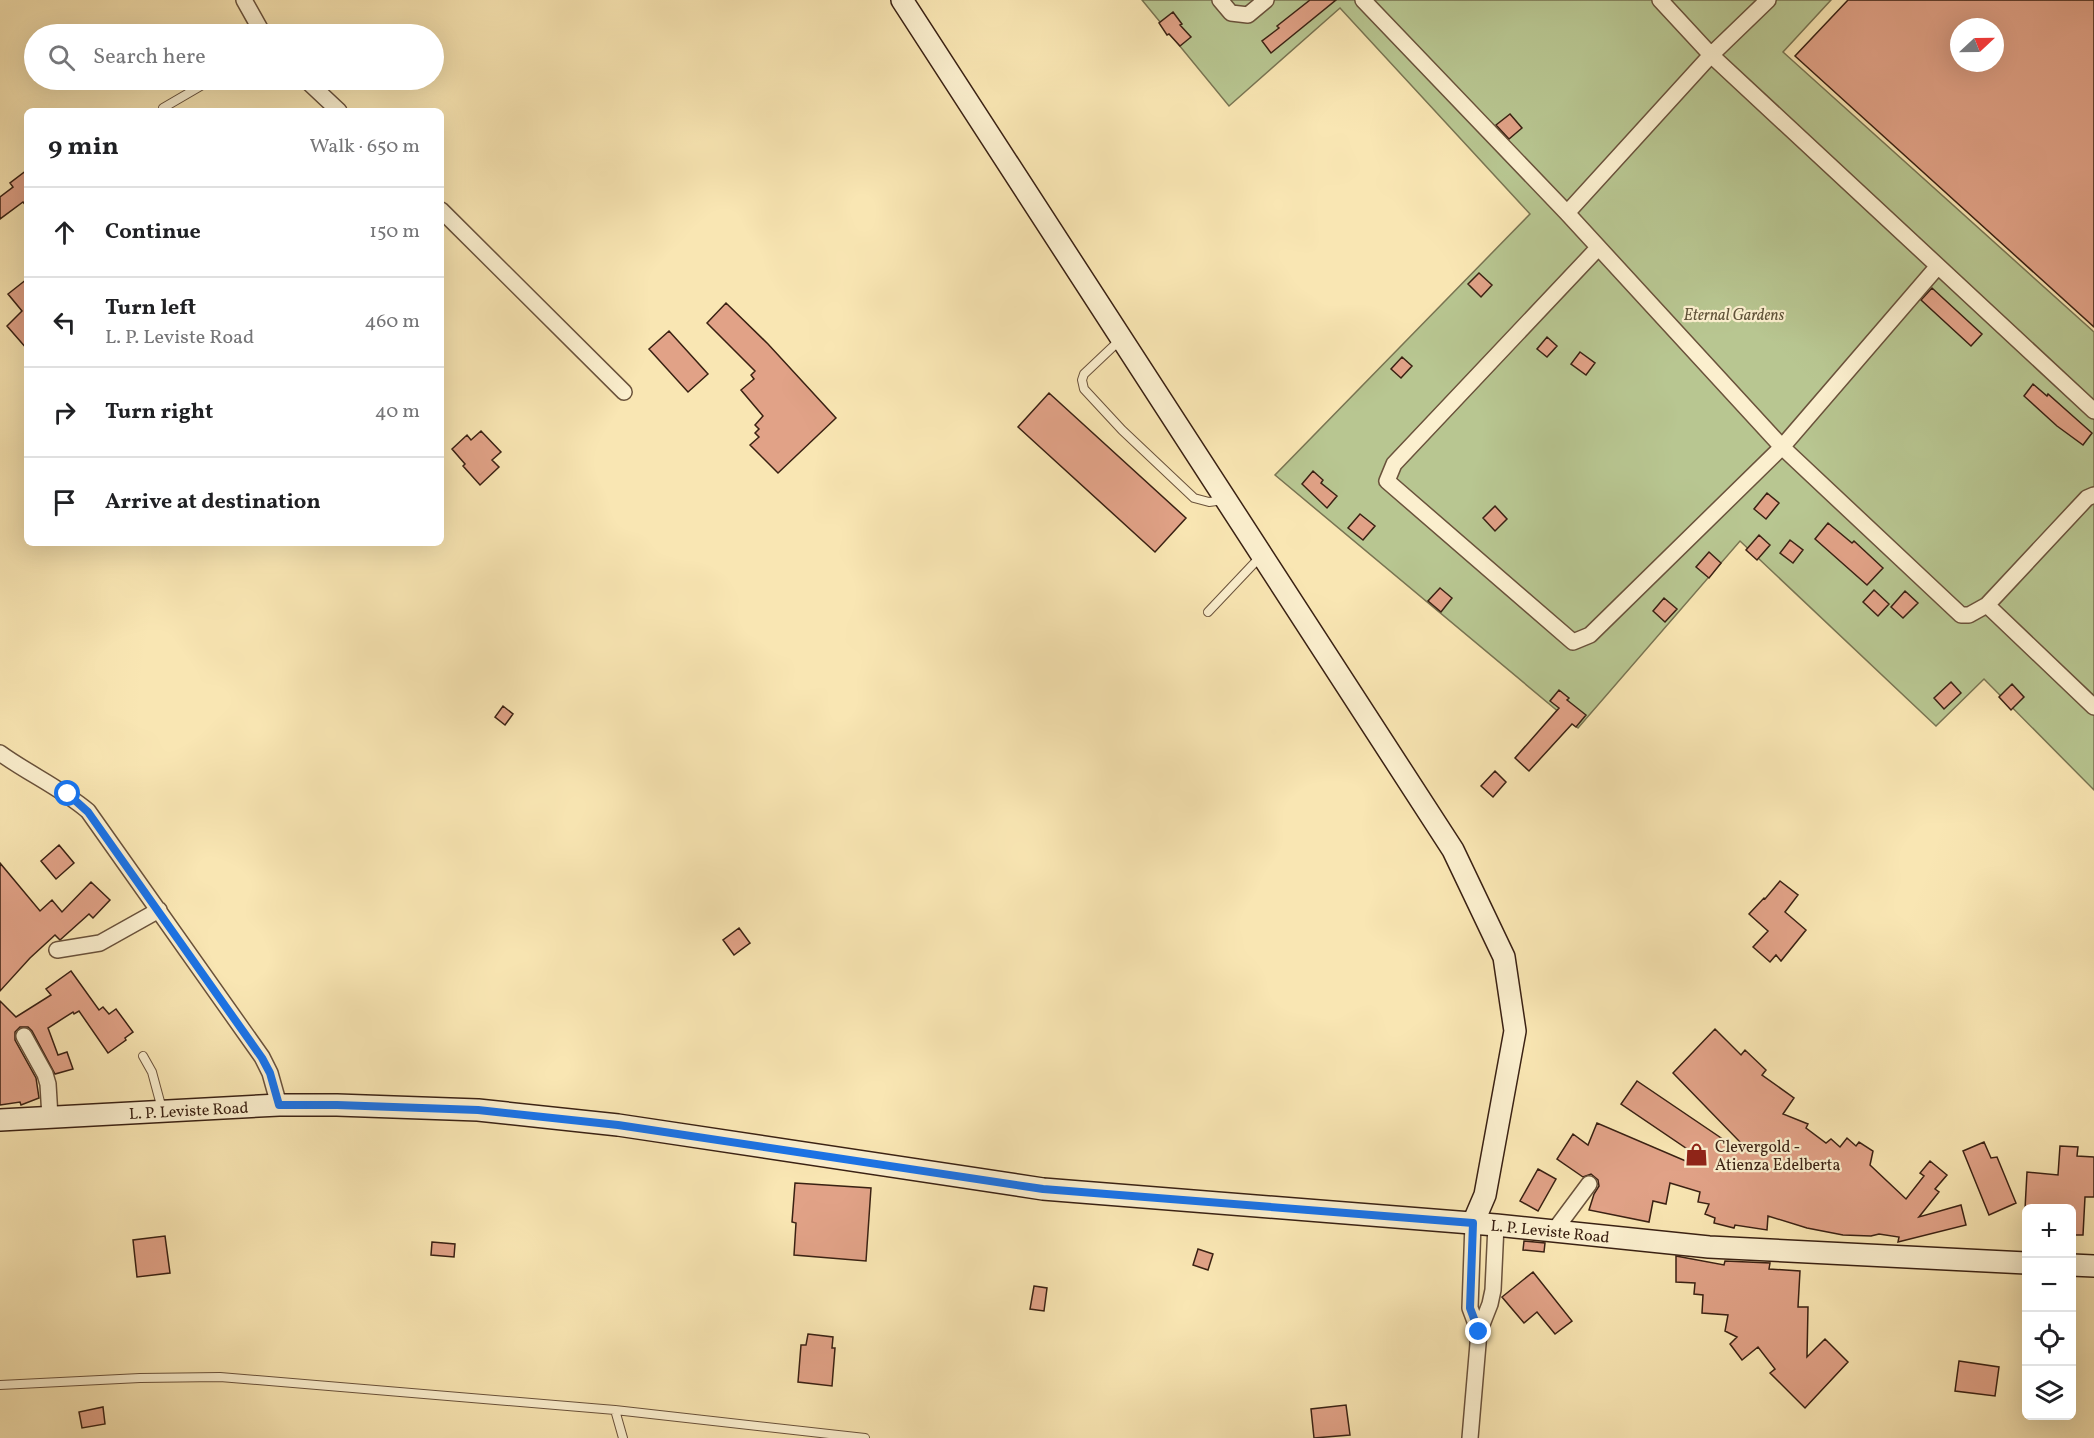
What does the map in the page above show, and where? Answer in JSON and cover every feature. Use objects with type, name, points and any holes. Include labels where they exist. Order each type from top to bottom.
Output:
[{"type":"main road","points":[[902,0],[1453,850],[1504,957],[1515,1030],[1485,1195],[1473,1223]]},
{"type":"main road","name":"L. P. Leviste Road","points":[[0,1120],[279,1105],[478,1110],[618,1125],[1043,1189],[1473,1223],[1709,1246],[2022,1263]]},
{"type":"main road","points":[[1485,1195],[1496,1225]]},
{"type":"main road","points":[[2076,1265],[2094,1266]]},
{"type":"street","points":[[244,0],[257,24]]},
{"type":"street","points":[[1220,0],[1231,13],[1248,15],[1266,0]]},
{"type":"street","points":[[1363,0],[1567,213],[1782,447],[1961,615],[1969,615],[1986,605],[2087,498],[2094,495]]},
{"type":"street","points":[[1660,0],[1711,55],[2094,411]]},
{"type":"street","points":[[1567,213],[1711,55],[1768,0]]},
{"type":"street","points":[[317,90],[336,108]]},
{"type":"street","points":[[444,213],[624,392]]},
{"type":"street","points":[[1598,248],[1394,464],[1387,482],[1574,642],[1590,635],[1782,447],[1938,266]]},
{"type":"street","points":[[1986,605],[2094,707]]},
{"type":"street","points":[[0,753],[23,770],[68,794],[88,812],[262,1058],[270,1073],[279,1105]]},
{"type":"street","points":[[57,950],[100,943],[159,910]]},
{"type":"street","points":[[24,1036],[45,1074],[48,1084],[50,1117]]},
{"type":"street","points":[[1554,1231],[1589,1184]]},
{"type":"street","points":[[1473,1223],[1470,1308],[1479,1332]]},
{"type":"street","points":[[1470,1438],[1479,1332],[1493,1290],[1496,1225]]},
{"type":"lane","points":[[163,108],[194,90]]},
{"type":"lane","points":[[1122,338],[1084,374],[1082,380],[1084,389],[1122,430],[1194,498],[1209,502],[1226,499]]},
{"type":"lane","points":[[1208,612],[1262,555]]},
{"type":"lane","points":[[143,1056],[152,1072],[163,1110]]},
{"type":"lane","points":[[0,1385],[140,1378],[220,1377],[615,1410],[865,1438]]},
{"type":"lane","points":[[615,1410],[623,1438]]},
{"type":"green space","name":"Eternal Gardens","points":[[1142,0],[1831,0],[1783,52],[2094,332],[2094,790],[1984,679],[1936,726],[1740,541],[1578,728],[1275,475],[1530,214],[1340,8],[1229,106]]},
{"type":"building","points":[[1310,0],[1336,0],[1271,53],[1262,41]]},
{"type":"building","points":[[1848,0],[2094,0],[2094,327],[1795,56]]},
{"type":"building","points":[[1173,12],[1182,24],[1180,25],[1191,37],[1180,46],[1169,34],[1167,35],[1159,23]]},
{"type":"building","points":[[1510,114],[1522,128],[1509,139],[1496,125]]},
{"type":"building","points":[[24,172],[24,203],[0,219],[0,197],[13,187],[10,183]]},
{"type":"building","points":[[1479,273],[1492,285],[1481,297],[1468,284]]},
{"type":"building","points":[[24,281],[24,346],[7,326],[22,311],[8,294]]},
{"type":"building","points":[[1932,288],[1982,334],[1971,346],[1921,300]]},
{"type":"building","points":[[726,303],[768,344],[836,418],[778,473],[750,445],[759,437],[755,433],[759,429],[755,425],[763,416],[741,390],[754,379],[751,375],[755,371],[707,323]]},
{"type":"building","points":[[669,331],[708,374],[688,392],[649,349]]},
{"type":"building","points":[[1547,337],[1557,346],[1547,357],[1537,349]]},
{"type":"building","points":[[1580,352],[1595,363],[1586,375],[1571,364]]},
{"type":"building","points":[[1402,357],[1412,366],[1401,378],[1391,369]]},
{"type":"building","points":[[2033,384],[2047,396],[2048,394],[2092,433],[2083,445],[2057,426],[2024,396]]},
{"type":"building","points":[[1049,393],[1186,518],[1155,552],[1018,427]]},
{"type":"building","points":[[481,431],[501,452],[492,460],[499,467],[480,485],[452,449],[467,435],[471,440]]},
{"type":"building","points":[[1313,471],[1323,480],[1321,483],[1337,496],[1327,508],[1302,484]]},
{"type":"building","points":[[1767,493],[1779,503],[1766,519],[1754,509]]},
{"type":"building","points":[[1495,506],[1507,519],[1495,531],[1483,518]]},
{"type":"building","points":[[1360,514],[1375,526],[1363,540],[1348,528]]},
{"type":"building","points":[[1828,523],[1852,543],[1854,541],[1883,568],[1867,585],[1815,539]]},
{"type":"building","points":[[1759,535],[1770,545],[1757,560],[1746,550]]},
{"type":"building","points":[[1790,540],[1803,550],[1793,563],[1780,553]]},
{"type":"building","points":[[1709,552],[1721,563],[1709,578],[1696,567]]},
{"type":"building","points":[[1440,588],[1452,598],[1441,612],[1428,601]]},
{"type":"building","points":[[1874,590],[1889,604],[1878,616],[1863,602]]},
{"type":"building","points":[[1905,591],[1918,603],[1903,618],[1891,607]]},
{"type":"building","points":[[1664,598],[1677,609],[1665,622],[1653,611]]},
{"type":"building","points":[[1951,682],[1961,693],[1944,709],[1934,698]]},
{"type":"building","points":[[2012,684],[2024,697],[2011,710],[1999,697]]},
{"type":"building","points":[[1559,690],[1569,698],[1567,700],[1586,715],[1576,727],[1572,724],[1529,771],[1515,758],[1559,708],[1550,701]]},
{"type":"building","points":[[503,706],[513,714],[505,725],[495,717]]},
{"type":"building","points":[[1495,771],[1506,782],[1493,797],[1481,786]]},
{"type":"building","points":[[59,845],[74,863],[56,879],[41,861]]},
{"type":"building","points":[[0,863],[40,911],[52,900],[62,912],[91,882],[110,900],[93,918],[89,914],[60,940],[55,935],[0,991]]},
{"type":"building","points":[[1780,881],[1798,895],[1785,912],[1806,930],[1781,961],[1776,955],[1770,962],[1753,947],[1768,931],[1749,914]]},
{"type":"building","points":[[739,928],[750,943],[734,955],[723,940]]},
{"type":"building","points":[[71,971],[99,1010],[103,1007],[109,1014],[116,1009],[133,1032],[108,1053],[79,1011],[74,1014],[73,1012],[48,1028],[58,1055],[67,1052],[73,1069],[55,1074],[32,1031],[28,1027],[20,1027],[15,1032],[15,1040],[36,1078],[39,1098],[21,1105],[20,1102],[0,1105],[0,1001],[16,1017],[51,995],[46,989]]},
{"type":"building","points":[[1715,1029],[1741,1055],[1745,1050],[1766,1070],[1762,1075],[1794,1098],[1783,1114],[1808,1124],[1806,1128],[1826,1143],[1831,1139],[1840,1147],[1847,1138],[1856,1146],[1859,1142],[1873,1151],[1870,1165],[1906,1199],[1924,1176],[1920,1173],[1930,1161],[1947,1175],[1935,1189],[1939,1192],[1919,1217],[1961,1205],[1966,1225],[1898,1242],[1899,1237],[1879,1234],[1843,1235],[1807,1228],[1768,1216],[1767,1230],[1735,1225],[1734,1228],[1714,1223],[1715,1218],[1705,1214],[1709,1204],[1698,1202],[1700,1192],[1670,1183],[1666,1204],[1653,1201],[1649,1222],[1589,1210],[1599,1186],[1598,1180],[1591,1174],[1583,1177],[1557,1159],[1573,1134],[1588,1145],[1597,1123],[1695,1165],[1699,1157],[1621,1104],[1637,1081],[1736,1148],[1740,1142],[1673,1073]]},
{"type":"building","points":[[1984,1142],[1991,1158],[1997,1157],[2016,1203],[1989,1215],[1963,1151]]},
{"type":"building","points":[[2060,1146],[2078,1147],[2077,1156],[2094,1157],[2094,1197],[2085,1197],[2083,1235],[2076,1235],[2076,1204],[2025,1204],[2027,1172],[2058,1175]]},
{"type":"building","points":[[1538,1169],[1556,1179],[1538,1211],[1520,1201]]},
{"type":"building","points":[[795,1183],[871,1188],[866,1261],[794,1255],[796,1223],[792,1222]]},
{"type":"building","points":[[165,1236],[170,1273],[137,1277],[133,1240]]},
{"type":"building","points":[[1524,1241],[1545,1243],[1544,1252],[1523,1250]]},
{"type":"building","points":[[432,1242],[455,1244],[454,1257],[431,1255]]},
{"type":"building","points":[[1198,1249],[1213,1254],[1208,1270],[1193,1265]]},
{"type":"building","points":[[1676,1256],[1724,1265],[1725,1261],[1770,1263],[1769,1269],[1800,1271],[1798,1307],[1808,1307],[1807,1357],[1825,1339],[1848,1362],[1805,1408],[1770,1373],[1775,1369],[1758,1347],[1742,1360],[1730,1344],[1737,1337],[1725,1331],[1728,1315],[1702,1313],[1703,1295],[1694,1294],[1695,1283],[1676,1282]]},
{"type":"building","points":[[1533,1272],[1572,1321],[1555,1334],[1537,1312],[1524,1323],[1502,1297]]},
{"type":"building","points":[[1034,1286],[1047,1288],[1044,1311],[1030,1309]]},
{"type":"building","points":[[808,1334],[833,1337],[832,1348],[835,1348],[832,1386],[798,1382],[801,1345],[806,1345]]},
{"type":"building","points":[[1959,1361],[1999,1367],[1995,1396],[1955,1391]]},
{"type":"building","points":[[1346,1405],[1350,1435],[1314,1438],[1311,1409]]},
{"type":"building","points":[[103,1407],[105,1424],[82,1428],[79,1412]]},
{"type":"place","name":"Clevergold - Atienza Edelberta","points":[[1697,1155]]},
{"type":"route","points":[[68,794],[88,812],[262,1058],[270,1073],[279,1105],[478,1110],[618,1125],[1043,1189],[1473,1223],[1470,1308],[1479,1332]]}]
